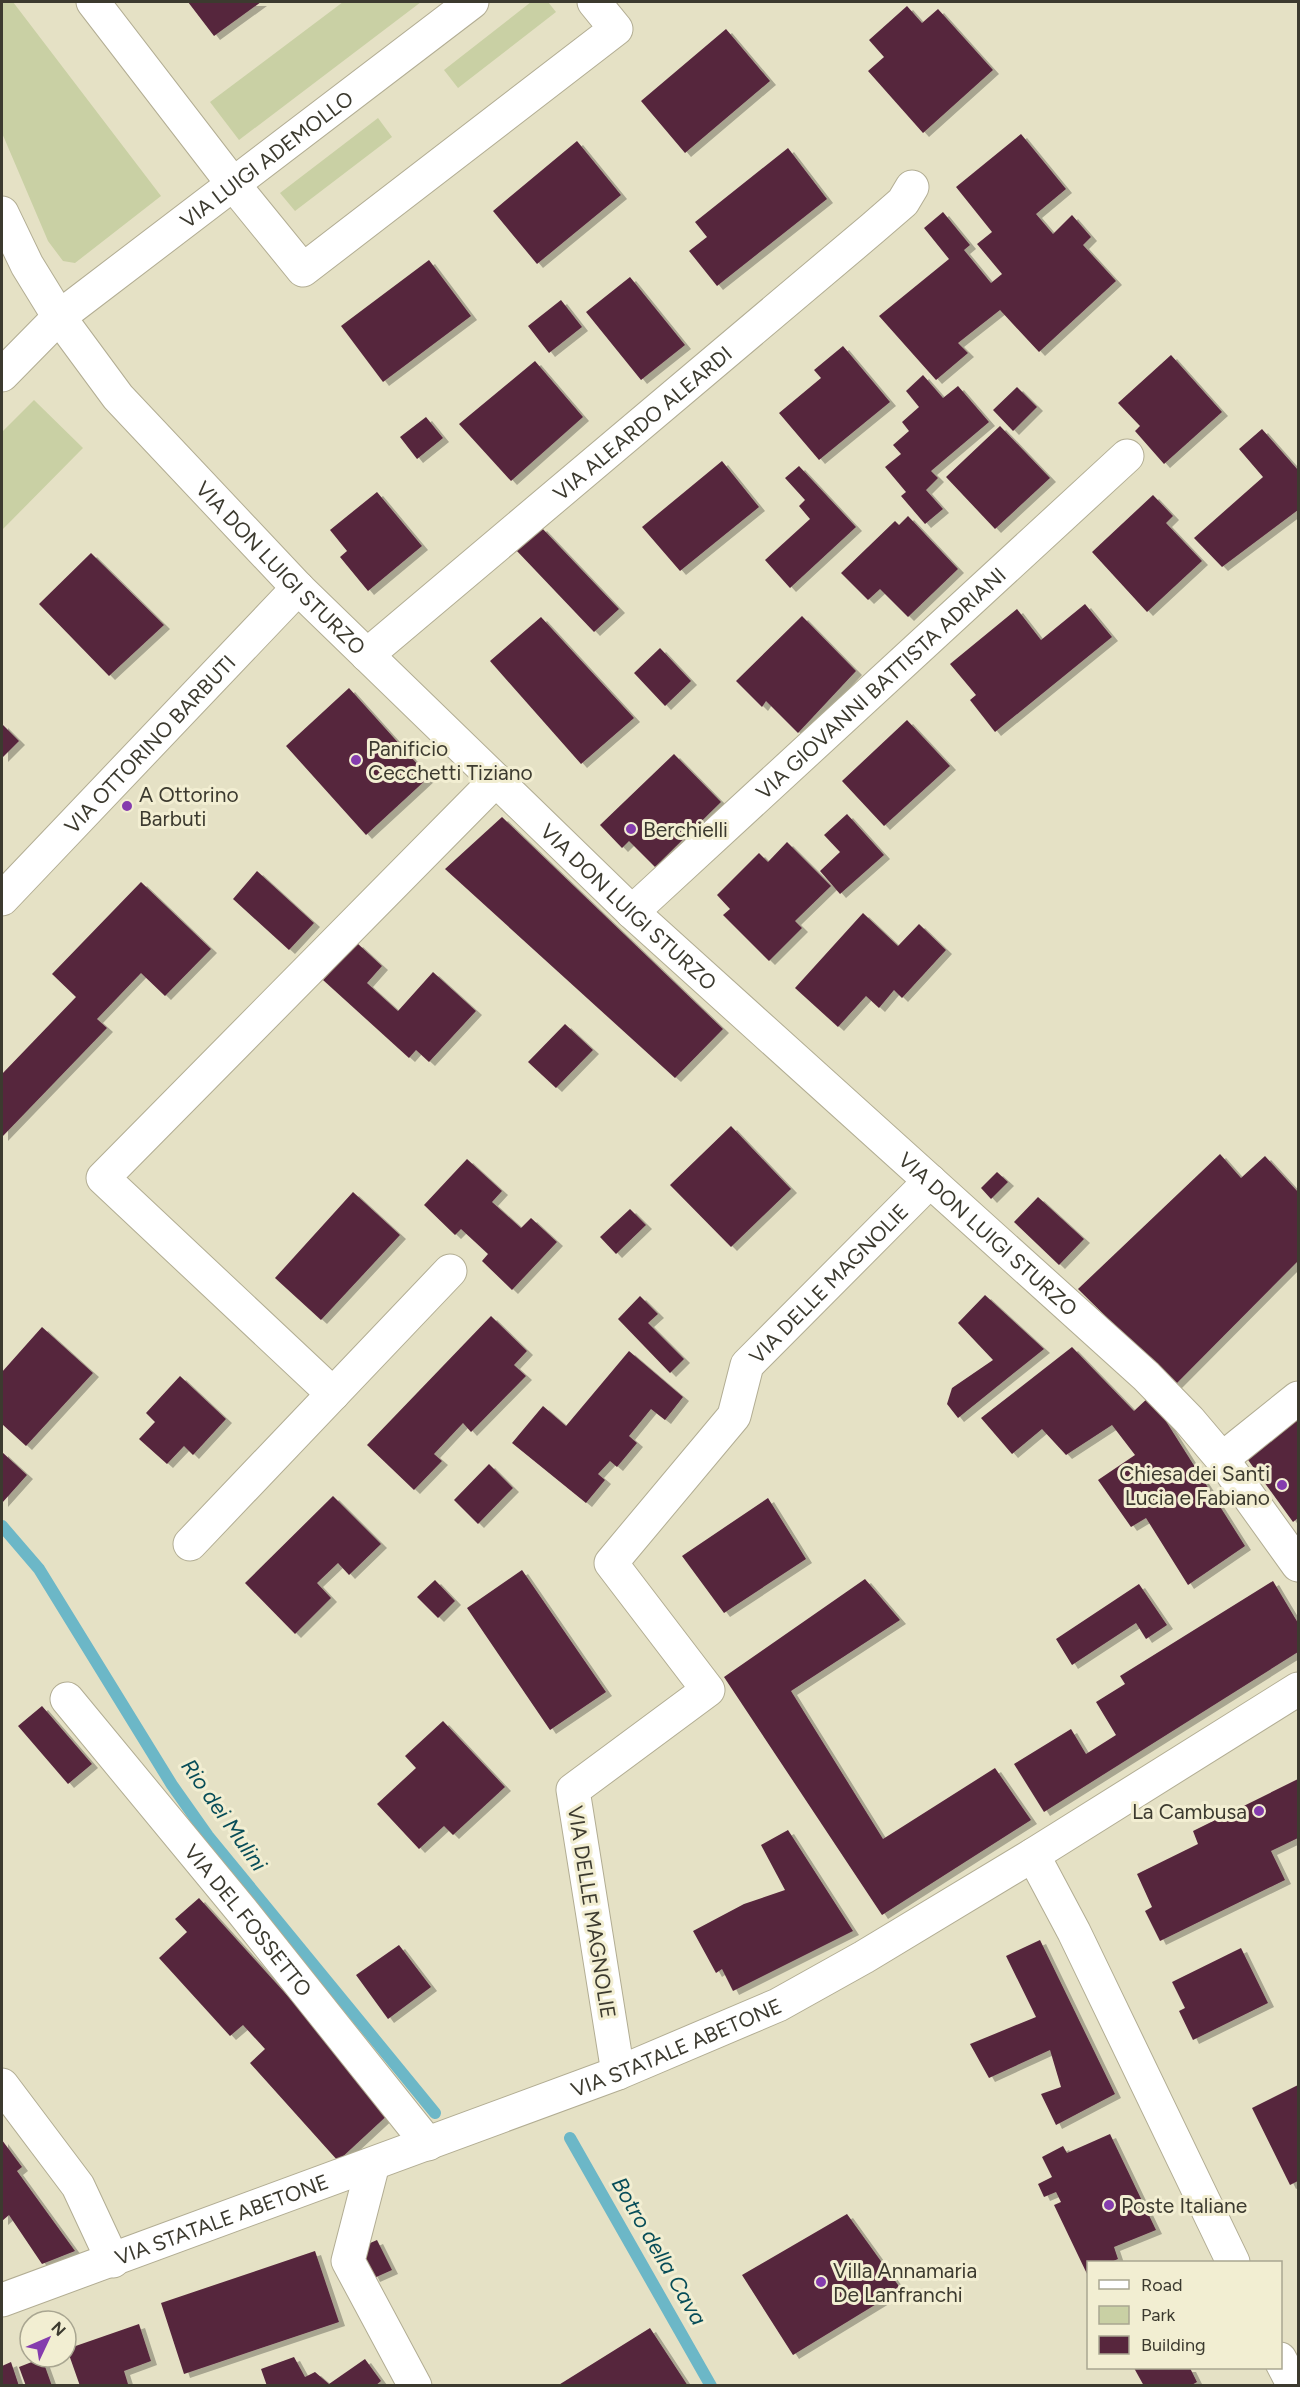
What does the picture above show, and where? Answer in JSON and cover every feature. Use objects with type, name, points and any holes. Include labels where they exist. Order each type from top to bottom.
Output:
[{"type":"street","points":[[93,2],[233,184],[303,270],[616,29],[594,2]]},
{"type":"street","name":"VIA LUIGI ADEMOLLO","points":[[2,375],[59,317],[472,2]]},
{"type":"street","name":"VIA ALEARDO ALEARDI","points":[[368,655],[864,236],[903,202],[912,187]]},
{"type":"street","name":"VIA DON LUIGI STURZO","points":[[2,213],[27,265],[59,317],[118,397],[298,588],[632,912],[1146,1376],[1189,1420],[1222,1459],[1299,1566]]},
{"type":"street","name":"VIA GIOVANNI BATTISTA ADRIANI","points":[[632,912],[1127,456]]},
{"type":"street","name":"VIA OTTORINO BARBUTI","points":[[2,899],[298,588]]},
{"type":"street","points":[[333,1394],[103,1178],[496,780]]},
{"type":"street","name":"VIA DELLE MAGNOLIE","points":[[618,2073],[573,1790],[708,1690],[612,1563],[734,1416],[747,1365],[930,1181]]},
{"type":"street","points":[[190,1544],[450,1271]]},
{"type":"street","points":[[1222,1459],[1299,1398]]},
{"type":"street","name":"VIA STATALE ABETONE","points":[[2,2300],[618,2073],[778,2005],[864,1957],[1033,1855],[1299,1689]]},
{"type":"street","name":"VIA DEL FOSSETTO","points":[[67,1699],[428,2144]]},
{"type":"street","points":[[1033,1855],[1074,1932],[1233,2261]]},
{"type":"street","points":[[2,2085],[78,2186],[112,2261]]},
{"type":"street","points":[[373,2164],[348,2261],[416,2385]]},
{"type":"street","points":[[1282,2361],[1294,2385]]},
{"type":"green space","points":[[2,2],[13,2],[161,196],[75,263],[63,261],[48,241],[2,133]]},
{"type":"green space","points":[[343,2],[421,2],[239,140],[210,102]]},
{"type":"green space","points":[[531,2],[548,2],[556,12],[458,88],[444,70]]},
{"type":"green space","points":[[378,118],[392,137],[295,211],[280,193]]},
{"type":"green space","points":[[34,400],[83,448],[2,530],[2,432]]},
{"type":"building","points":[[188,2],[261,2],[214,36]]},
{"type":"building","points":[[907,6],[922,23],[938,9],[993,70],[923,133],[868,71],[884,57],[869,40]]},
{"type":"building","points":[[726,29],[770,81],[685,153],[641,101]]},
{"type":"building","points":[[1021,134],[1066,189],[1036,214],[1053,234],[1072,215],[1091,237],[1083,245],[1116,281],[1039,352],[1000,310],[958,343],[968,353],[936,380],[879,316],[949,259],[924,228],[943,212],[970,245],[964,250],[991,283],[1002,274],[977,244],[992,232],[956,187]]},
{"type":"building","points":[[577,141],[621,195],[537,264],[493,211]]},
{"type":"building","points":[[788,148],[827,199],[717,286],[689,251],[707,237],[695,222]]},
{"type":"building","points":[[429,260],[471,316],[383,382],[341,326]]},
{"type":"building","points":[[630,277],[685,345],[641,380],[586,312]]},
{"type":"building","points":[[561,300],[582,327],[549,353],[528,326]]},
{"type":"building","points":[[843,346],[890,402],[819,460],[779,413],[821,378],[814,370]]},
{"type":"building","points":[[1171,355],[1222,412],[1164,464],[1135,431],[1140,426],[1118,403]]},
{"type":"building","points":[[535,361],[583,417],[511,481],[459,424]]},
{"type":"building","points":[[923,375],[943,398],[958,386],[989,422],[931,471],[938,478],[926,490],[943,509],[925,524],[901,496],[906,492],[885,467],[901,454],[893,445],[909,431],[902,422],[919,407],[906,391]]},
{"type":"building","points":[[1017,387],[1037,407],[1013,431],[993,410]]},
{"type":"building","points":[[426,417],[443,438],[417,459],[400,437]]},
{"type":"building","points":[[1000,426],[1050,478],[995,529],[946,477]]},
{"type":"building","points":[[1262,429],[1298,470],[1298,510],[1222,567],[1194,538],[1263,477],[1239,449]]},
{"type":"building","points":[[722,461],[759,507],[680,571],[642,527]]},
{"type":"building","points":[[799,466],[856,527],[790,588],[765,560],[810,519],[799,506],[805,500],[785,478]]},
{"type":"building","points":[[377,492],[422,546],[368,591],[340,557],[347,551],[330,530]]},
{"type":"building","points":[[1153,495],[1173,516],[1166,523],[1202,561],[1147,612],[1092,552]]},
{"type":"building","points":[[908,516],[958,569],[908,617],[880,589],[868,600],[841,573],[895,521],[899,525]]},
{"type":"building","points":[[541,527],[619,609],[594,632],[516,550]]},
{"type":"building","points":[[91,553],[164,625],[109,676],[39,604]]},
{"type":"building","points":[[1085,604],[1112,637],[995,732],[970,700],[976,695],[950,664],[1017,609],[1041,640]]},
{"type":"building","points":[[802,616],[856,671],[798,733],[766,701],[762,707],[736,681]]},
{"type":"building","points":[[541,617],[634,718],[581,764],[490,661]]},
{"type":"building","points":[[660,648],[691,681],[665,706],[634,673]]},
{"type":"building","name":"Panificio Cecchetti Tiziano","points":[[349,688],[429,777],[366,835],[286,746]]},
{"type":"building","points":[[907,720],[950,766],[884,826],[842,781]]},
{"type":"building","points":[[2,724],[19,741],[2,758]]},
{"type":"building","points":[[674,754],[721,802],[655,867],[629,841],[622,848],[600,825]]},
{"type":"building","points":[[847,814],[884,855],[840,894],[820,871],[840,852],[824,835]]},
{"type":"building","points":[[502,817],[723,1029],[675,1078],[445,869]]},
{"type":"building","points":[[787,842],[831,886],[795,921],[802,928],[769,961],[723,915],[730,909],[717,895],[759,853],[768,862]]},
{"type":"building","points":[[257,871],[314,923],[289,950],[233,899]]},
{"type":"building","points":[[141,882],[211,949],[165,996],[141,973],[97,1019],[107,1028],[2,1137],[2,1074],[76,997],[52,974]]},
{"type":"building","points":[[863,913],[898,946],[919,924],[946,950],[902,998],[894,990],[879,1008],[866,996],[838,1027],[795,988]]},
{"type":"building","points":[[357,943],[382,966],[367,983],[398,1011],[433,972],[476,1011],[429,1062],[416,1050],[409,1058],[323,980]]},
{"type":"building","points":[[565,1024],[593,1050],[556,1088],[528,1062]]},
{"type":"building","points":[[731,1126],[791,1189],[731,1247],[670,1185]]},
{"type":"building","points":[[1220,1154],[1241,1178],[1265,1156],[1298,1192],[1298,1261],[1175,1385],[1078,1289]]},
{"type":"building","points":[[467,1159],[502,1191],[492,1202],[521,1228],[531,1218],[557,1242],[512,1290],[482,1261],[488,1254],[461,1229],[455,1235],[424,1205]]},
{"type":"building","points":[[997,1172],[1008,1182],[991,1199],[981,1188]]},
{"type":"building","points":[[353,1192],[400,1235],[321,1320],[275,1278]]},
{"type":"building","points":[[1038,1197],[1084,1239],[1059,1265],[1014,1222]]},
{"type":"building","points":[[630,1209],[646,1225],[616,1254],[600,1237]]},
{"type":"building","points":[[985,1295],[1044,1349],[958,1418],[947,1404],[952,1388],[993,1360],[958,1323]]},
{"type":"building","points":[[640,1296],[658,1314],[648,1323],[684,1359],[670,1373],[618,1319]]},
{"type":"building","points":[[491,1316],[527,1351],[514,1365],[526,1376],[471,1432],[463,1423],[434,1454],[442,1461],[414,1490],[367,1445]]},
{"type":"building","points":[[42,1327],[93,1373],[26,1446],[2,1424],[2,1372]]},
{"type":"building","points":[[1072,1347],[1134,1411],[1150,1396],[1245,1546],[1188,1585],[1146,1518],[1131,1527],[1098,1480],[1135,1455],[1112,1425],[1066,1455],[1042,1429],[1012,1454],[981,1418]]},
{"type":"building","points":[[629,1351],[683,1397],[665,1420],[651,1409],[629,1436],[637,1443],[617,1467],[610,1461],[598,1474],[605,1480],[586,1503],[512,1443],[543,1406],[566,1426]]},
{"type":"building","points":[[180,1376],[226,1419],[193,1455],[184,1446],[167,1464],[139,1439],[155,1422],[146,1413]]},
{"type":"building","name":"Chiesa dei Santi Lucia e Fabiano","points":[[1298,1413],[1298,1518],[1293,1522],[1243,1453]]},
{"type":"building","points":[[2,1452],[27,1475],[2,1503]]},
{"type":"building","points":[[489,1464],[513,1488],[478,1524],[454,1500]]},
{"type":"building","points":[[333,1496],[381,1544],[349,1575],[338,1563],[317,1583],[331,1598],[295,1634],[245,1583]]},
{"type":"building","points":[[768,1498],[806,1559],[724,1613],[682,1556]]},
{"type":"building","points":[[522,1570],[606,1692],[550,1730],[467,1608]]},
{"type":"building","points":[[865,1579],[900,1620],[791,1691],[883,1839],[995,1768],[1031,1820],[882,1915],[724,1677]]},
{"type":"building","points":[[435,1580],[455,1601],[438,1618],[417,1597]]},
{"type":"building","points":[[1273,1581],[1298,1623],[1298,1652],[1044,1812],[1014,1764],[1071,1729],[1086,1754],[1116,1735],[1096,1702],[1125,1684],[1120,1676]]},
{"type":"building","points":[[1139,1584],[1167,1625],[1146,1639],[1136,1623],[1072,1665],[1056,1639]]},
{"type":"building","points":[[42,1706],[92,1764],[68,1784],[18,1726]]},
{"type":"building","points":[[443,1721],[505,1787],[453,1835],[444,1826],[419,1849],[377,1804],[416,1768],[405,1756]]},
{"type":"building","points":[[1298,1779],[1298,1838],[1271,1851],[1285,1880],[1160,1941],[1145,1911],[1152,1907],[1137,1874],[1198,1844],[1193,1831]]},
{"type":"building","points":[[788,1830],[853,1931],[733,1991],[722,1969],[716,1973],[693,1931],[744,1904],[785,1890],[761,1845]]},
{"type":"building","points":[[199,1898],[392,2111],[338,2161],[250,2063],[265,2049],[243,2025],[230,2036],[159,1958],[187,1932],[175,1919]]},
{"type":"building","points":[[1040,1940],[1115,2094],[1056,2125],[1041,2094],[1061,2087],[1050,2050],[989,2078],[970,2044],[1036,2017],[1006,1956]]},
{"type":"building","points":[[399,1945],[431,1987],[388,2019],[356,1975]]},
{"type":"building","points":[[1241,1948],[1268,2003],[1193,2040],[1179,2011],[1185,2008],[1172,1982]]},
{"type":"building","points":[[1298,2085],[1298,2181],[1290,2185],[1252,2108]]},
{"type":"building","points":[[1110,2134],[1156,2230],[1114,2247],[1118,2259],[1087,2261],[1087,2274],[1054,2205],[1061,2202],[1056,2192],[1044,2197],[1038,2184],[1052,2177],[1042,2157],[1063,2146],[1067,2153]]},
{"type":"building","points":[[2,2140],[22,2167],[17,2171],[75,2251],[42,2264],[9,2215],[2,2221]]},
{"type":"building","name":"Villa Annamaria De Lanfranchi","points":[[847,2214],[901,2289],[793,2355],[742,2275]]},
{"type":"building","points":[[377,2240],[392,2270],[374,2278],[359,2248]]},
{"type":"building","points":[[315,2251],[339,2322],[184,2374],[161,2303]]},
{"type":"building","points":[[139,2324],[151,2361],[124,2371],[128,2384],[124,2386],[80,2386],[74,2369],[78,2369],[78,2345]]},
{"type":"building","points":[[650,2328],[688,2386],[557,2386]]},
{"type":"building","points":[[294,2357],[305,2377],[315,2372],[329,2384],[365,2359],[381,2381],[375,2386],[267,2386],[261,2369]]},
{"type":"building","points":[[11,2362],[19,2386],[2,2386],[2,2366]]},
{"type":"building","points":[[20,2369],[46,2369],[52,2386],[26,2386]]},
{"type":"building","points":[[1135,2369],[1190,2369],[1197,2382],[1190,2386],[1144,2386]]},
{"type":"waterway","name":"Rio dei Mulini","points":[[2,1526],[39,1569],[172,1785],[208,1836],[435,2113]]},
{"type":"waterway","name":"Botro della Cava","points":[[570,2138],[711,2386]]},
{"type":"place","name":"Panificio Cecchetti Tiziano","points":[[356,760]]},
{"type":"place","name":"A Ottorino Barbuti","points":[[127,806]]},
{"type":"place","name":"Berchielli","points":[[631,829]]},
{"type":"place","name":"Chiesa dei Santi Lucia e Fabiano","points":[[1282,1485]]},
{"type":"place","name":"La Cambusa","points":[[1259,1811]]},
{"type":"place","name":"Poste Italiane","points":[[1109,2205]]},
{"type":"place","name":"Villa Annamaria De Lanfranchi","points":[[821,2282]]}]
